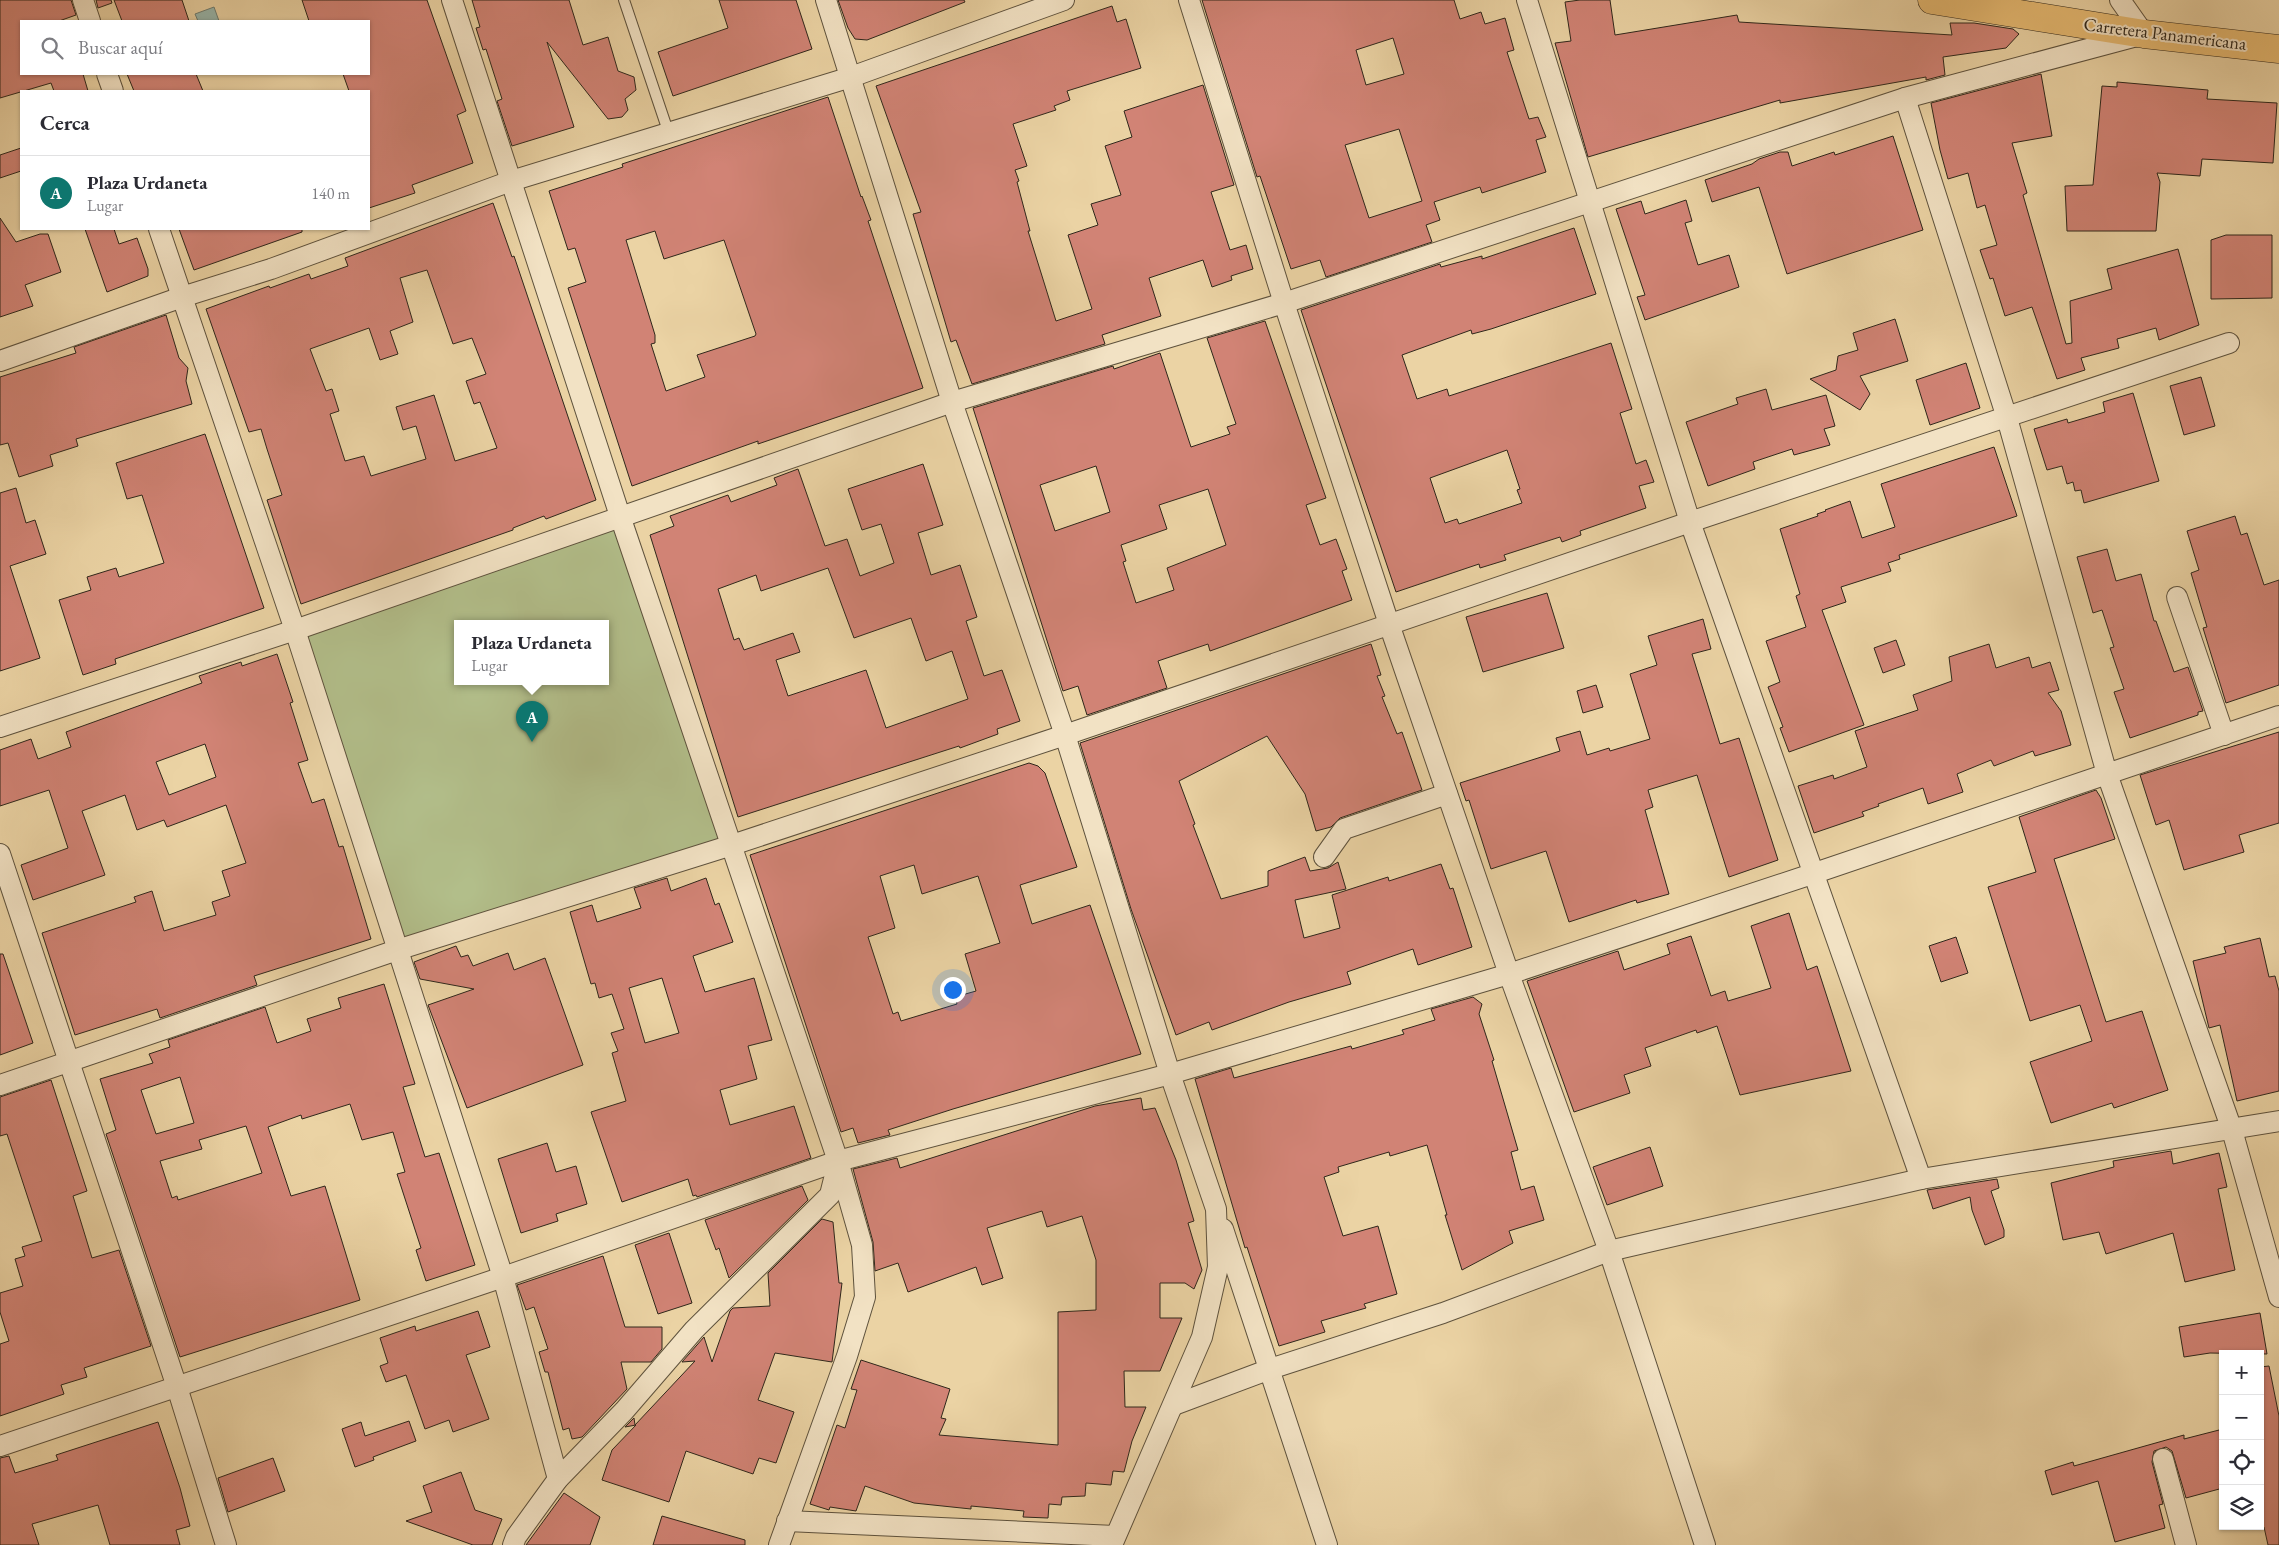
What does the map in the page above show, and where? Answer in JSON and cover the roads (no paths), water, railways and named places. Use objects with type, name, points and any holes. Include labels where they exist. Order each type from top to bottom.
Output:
[{"type":"main road","name":"Carretera Panamericana","points":[[1932,0],[2144,34],[2279,49]]},
{"type":"street","points":[[83,0],[90,20]]},
{"type":"street","points":[[452,0],[620,516],[838,1161],[862,1245],[865,1297],[847,1356],[778,1545]]},
{"type":"street","points":[[826,0],[952,402],[1065,734],[1170,1074],[1328,1545]]},
{"type":"street","points":[[0,361],[182,297],[271,269],[511,181],[850,77],[1064,0]]},
{"type":"street","points":[[1189,0],[1284,303],[1389,624],[1509,974],[1609,1251],[1705,1545]]},
{"type":"street","points":[[1527,0],[1690,522],[1812,874],[1921,1178]]},
{"type":"street","points":[[0,727],[295,630],[952,402],[1284,303],[1905,98],[2144,34],[2120,0]]},
{"type":"street","points":[[108,75],[113,90]]},
{"type":"street","points":[[1905,98],[2007,418],[2107,774],[2232,1130],[2279,1297]]},
{"type":"street","points":[[159,230],[295,630],[503,1277],[558,1480]]},
{"type":"street","points":[[0,1085],[397,950],[732,845],[2228,343]]},
{"type":"street","points":[[2177,597],[2224,735]]},
{"type":"street","points":[[0,1446],[503,1277],[838,1161],[1170,1074],[1509,974],[2279,716]]},
{"type":"street","points":[[1324,857],[1344,829],[1447,794]]},
{"type":"street","points":[[0,854],[177,1387],[226,1545]]},
{"type":"street","points":[[1174,1405],[1270,1369],[1443,1313],[1609,1251],[1921,1178],[2279,1121]]},
{"type":"street","points":[[513,1545],[516,1537],[558,1480],[624,1411],[694,1330],[830,1195],[838,1161]]},
{"type":"street","points":[[787,1522],[1114,1540],[1202,1337],[1218,1267],[1216,1208]]},
{"type":"street","points":[[2163,1459],[2186,1545]]},
{"type":"lane","points":[[624,0],[668,132]]},
{"type":"place","name":"Plaza Urdaneta","points":[[532,742]]}]
